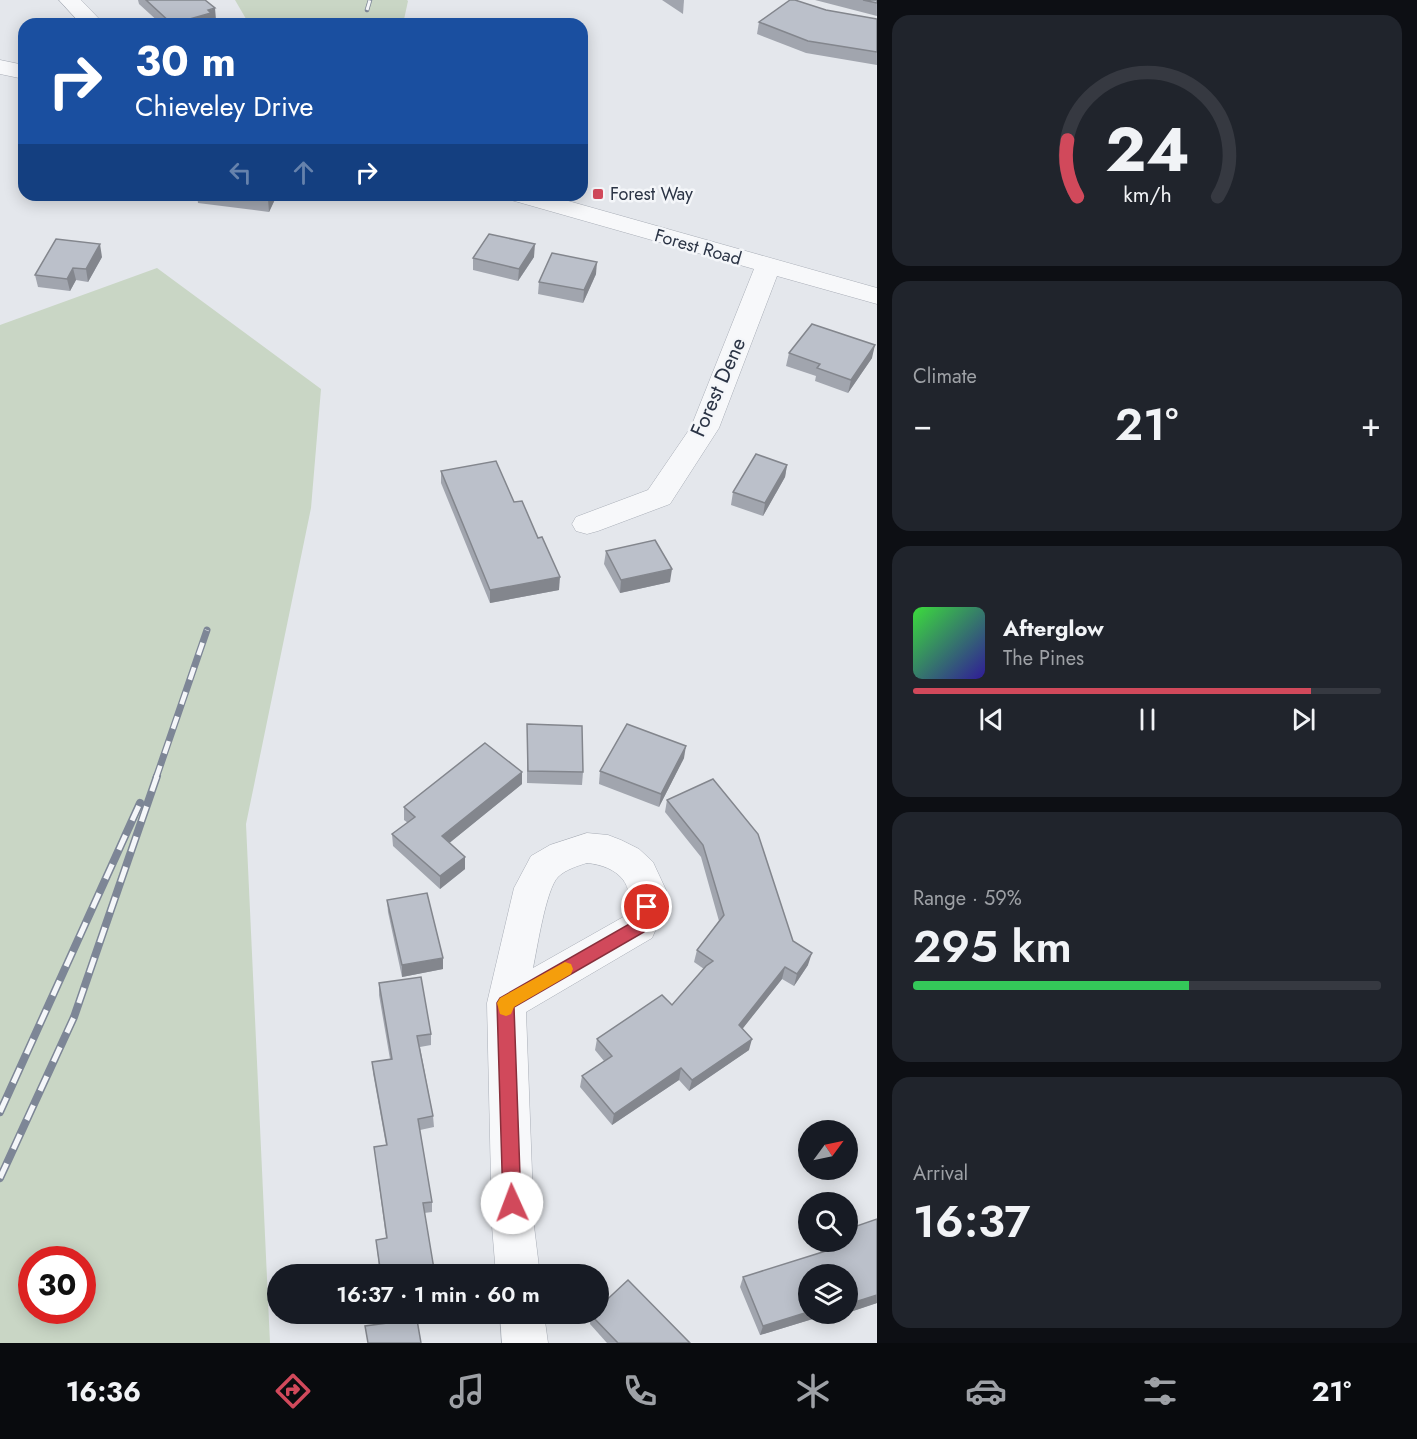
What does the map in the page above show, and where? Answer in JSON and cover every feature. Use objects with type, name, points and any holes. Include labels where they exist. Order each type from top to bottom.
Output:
[{"type":"street","points":[[69,0],[87,18]]},
{"type":"street","points":[[0,67],[18,71]]},
{"type":"street","name":"Forest Road","points":[[541,201],[877,296]]},
{"type":"street","name":"Forest Dene","points":[[587,524],[659,497],[705,428],[768,267]]},
{"type":"street","points":[[506,1003],[513,1226],[517,1264]]},
{"type":"street","points":[[523,1324],[525,1343]]},
{"type":"green space","points":[[235,0],[408,1],[404,18],[246,18]]},
{"type":"green space","points":[[157,268],[321,389],[311,508],[246,824],[267,1278],[267,1324],[269,1324],[270,1343],[0,1343],[0,325]]},
{"type":"building","points":[[146,0],[205,0],[215,8],[208,10],[211,13],[193,18],[166,18]]},
{"type":"building","points":[[790,0],[826,10],[877,19],[877,52],[808,41],[759,22]]},
{"type":"building","points":[[489,234],[535,244],[519,269],[473,258]]},
{"type":"building","points":[[56,239],[100,244],[86,269],[73,268],[67,279],[35,275]]},
{"type":"building","points":[[552,253],[597,262],[584,290],[539,282]]},
{"type":"building","points":[[812,324],[875,345],[851,380],[817,368],[820,364],[789,353]]},
{"type":"building","points":[[756,454],[787,465],[765,503],[733,492]]},
{"type":"building","points":[[496,461],[514,502],[522,501],[538,538],[542,537],[560,577],[490,590],[441,471]]},
{"type":"building","points":[[655,540],[672,569],[621,580],[606,551]]},
{"type":"building","points":[[527,724],[582,726],[583,772],[528,771]]},
{"type":"building","points":[[627,724],[686,746],[661,794],[600,771]]},
{"type":"building","points":[[485,743],[522,772],[442,836],[465,857],[440,876],[392,834],[415,817],[404,807]]},
{"type":"building","points":[[713,779],[758,834],[793,941],[812,953],[797,974],[785,967],[739,1025],[752,1039],[692,1080],[681,1068],[614,1114],[582,1076],[612,1056],[597,1039],[662,995],[672,1005],[713,961],[697,950],[724,915],[703,845],[667,800]]},
{"type":"building","points":[[427,893],[443,958],[402,965],[387,900]]},
{"type":"building","points":[[421,977],[431,1034],[417,1036],[433,1116],[418,1119],[432,1202],[423,1203],[433,1264],[379,1264],[376,1240],[387,1238],[374,1147],[387,1145],[372,1062],[392,1059],[379,983]]},
{"type":"building","points":[[877,1219],[877,1295],[858,1301],[858,1264],[798,1264],[798,1315],[763,1326],[743,1277],[823,1252],[858,1252],[858,1226]]},
{"type":"building","points":[[628,1280],[690,1343],[618,1343],[600,1324],[609,1324],[609,1298]]},
{"type":"building","points":[[418,1324],[421,1343],[368,1343],[365,1326]]},
{"type":"railway","points":[[367,10],[370,0]]},
{"type":"railway","points":[[156,778],[207,630]]},
{"type":"railway","points":[[0,1178],[74,1017],[157,776]]},
{"type":"railway","points":[[0,1112],[140,803]]},
{"type":"slow traffic","points":[[506,1009],[506,1003],[565,969]]},
{"type":"place","name":"Forest Way","points":[[598,194]]},
{"type":"route","points":[[512,1203],[506,1003],[639,927],[647,907]]}]
